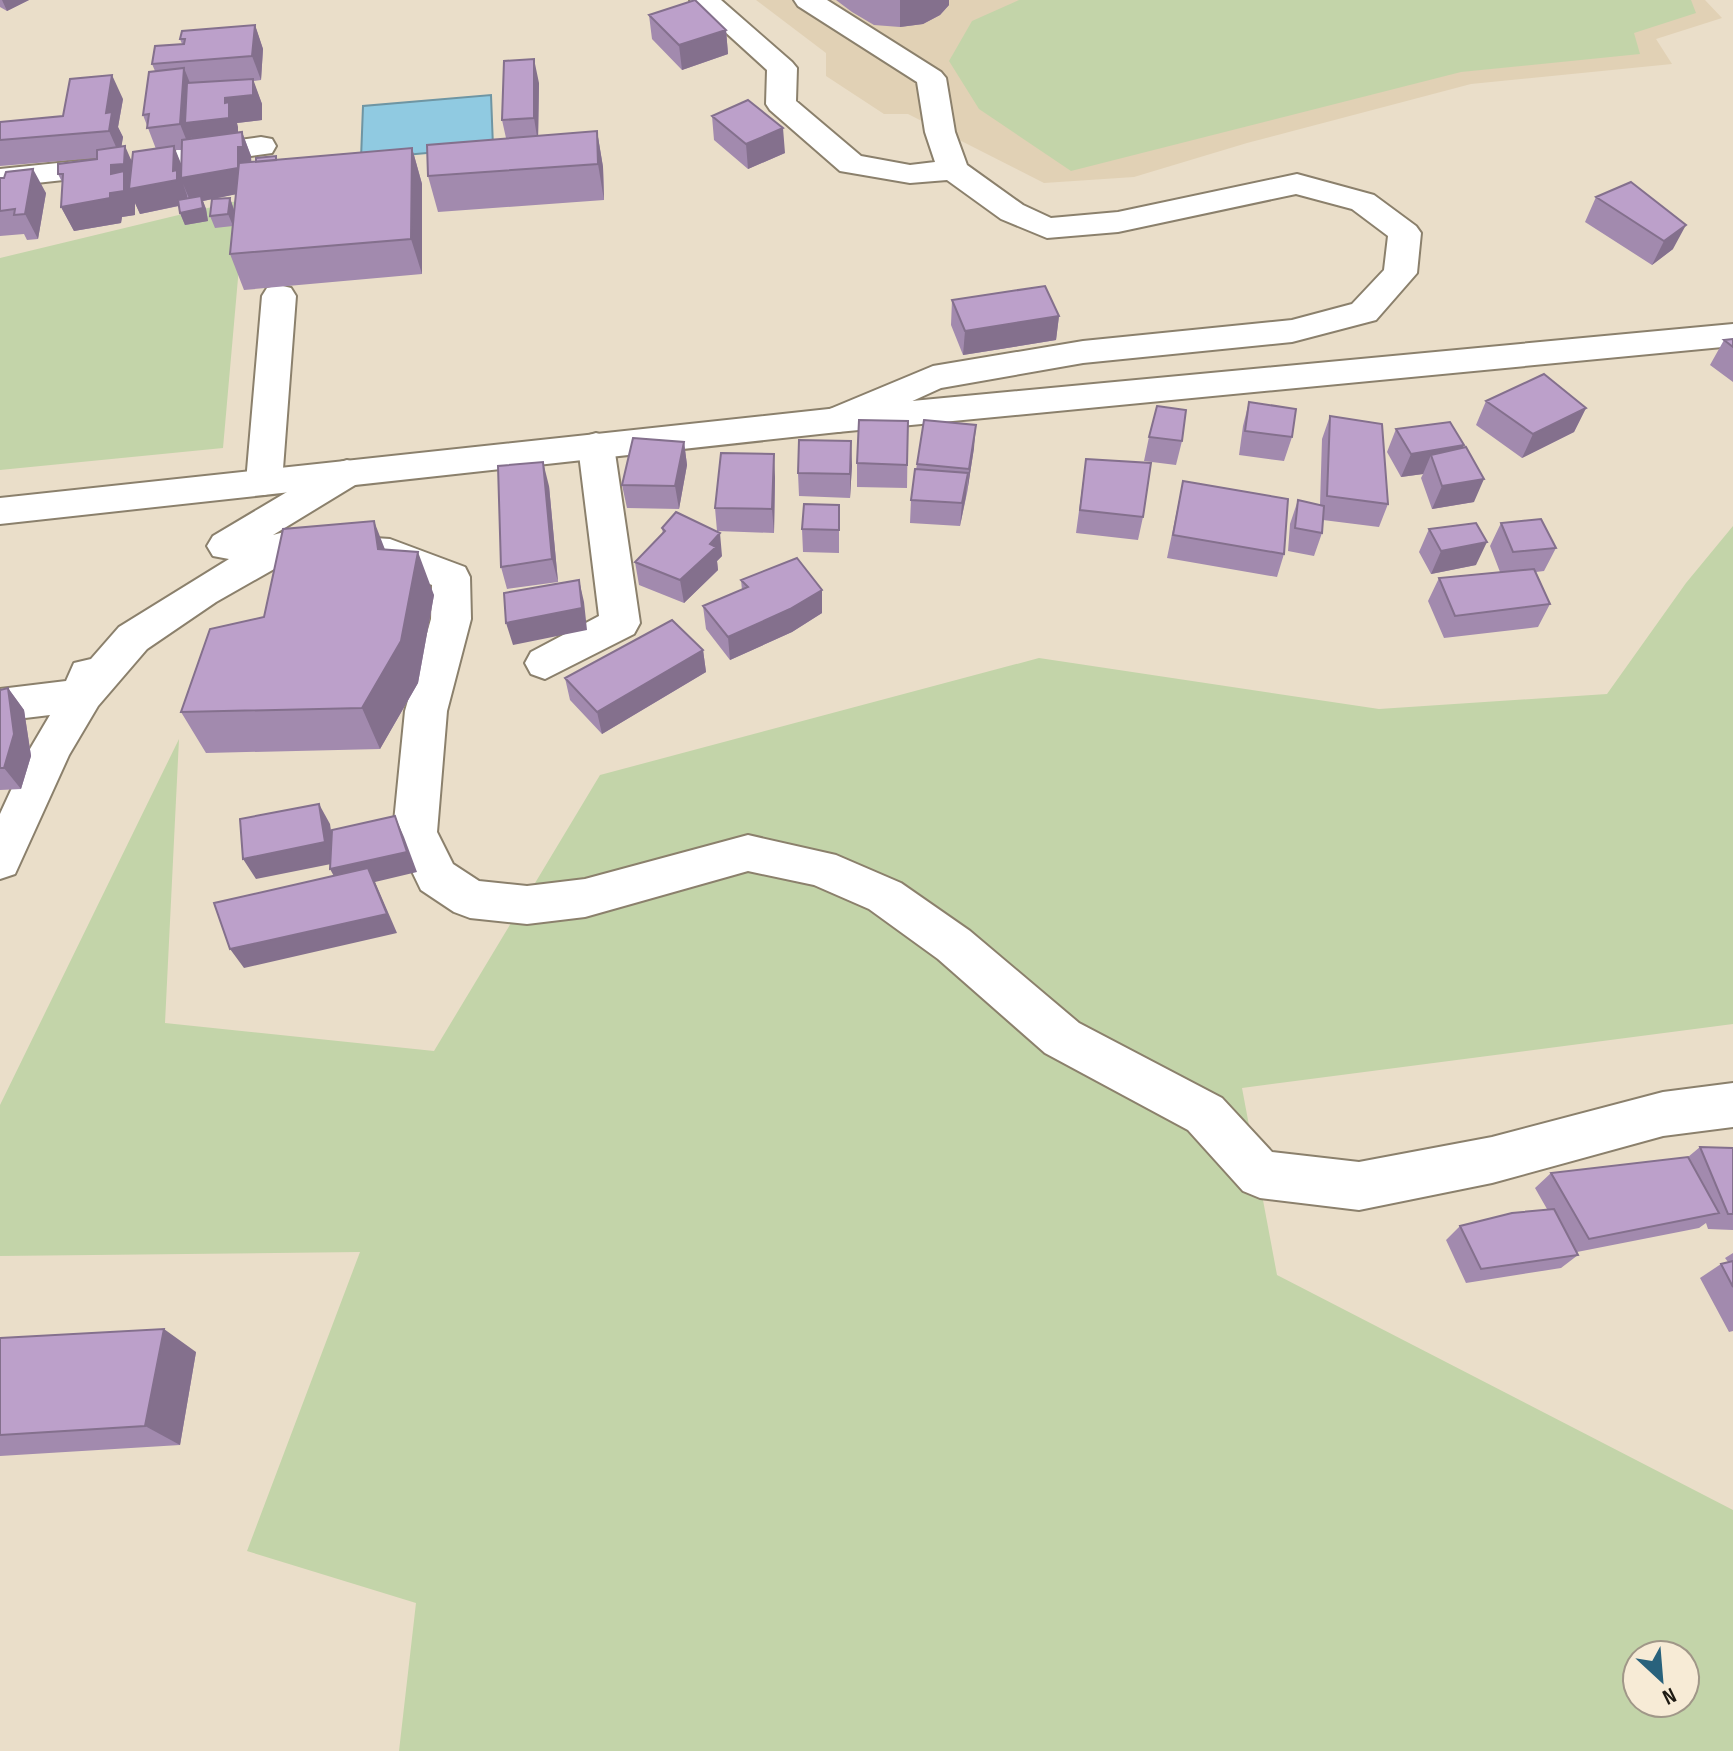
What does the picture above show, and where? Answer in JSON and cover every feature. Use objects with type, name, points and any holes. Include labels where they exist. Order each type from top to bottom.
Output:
[{"type":"street","points":[[704,0],[782,68],[781,104],[851,164],[910,174],[953,170]]},
{"type":"street","points":[[808,0],[931,78],[940,132],[953,170],[1012,212],[1047,228],[1118,222],[1297,184],[1363,202],[1405,233],[1400,273],[1364,312],[1292,331],[1083,352],[933,378],[838,420]]},
{"type":"street","points":[[0,178],[261,146]]},
{"type":"street","points":[[264,482],[279,296]]},
{"type":"street","points":[[0,511],[838,420],[1733,335]]},
{"type":"street","points":[[545,663],[620,623],[596,446]]},
{"type":"street","points":[[84,695],[92,658],[136,606],[191,566],[347,473]]},
{"type":"street","points":[[0,861],[51,749],[84,695],[133,638],[202,592],[284,546],[390,553],[451,577],[451,619],[426,711],[415,832],[437,877],[470,899],[527,905],[585,898],[748,853],[820,868],[885,896],[954,945],[1062,1038],[1205,1114],[1260,1174],[1359,1186],[1492,1160],[1663,1114],[1733,1105]]},
{"type":"street","points":[[0,705],[84,695]]},
{"type":"shaded area","points":[[756,0],[1705,0],[1722,18],[1656,39],[1672,64],[1471,84],[1247,143],[1134,177],[1044,183],[908,114],[884,114],[826,76],[826,53]]},
{"type":"green space","points":[[1019,0],[1691,0],[1696,13],[1634,33],[1640,54],[1461,72],[1071,171],[979,109],[949,61],[972,21]]},
{"type":"green space","points":[[245,199],[223,448],[0,470],[0,258]]},
{"type":"green space","points":[[1733,526],[1733,1024],[1242,1088],[1277,1275],[1733,1510],[1733,1751],[399,1751],[416,1603],[247,1551],[360,1252],[0,1256],[0,1105],[179,739],[165,1023],[434,1051],[600,775],[1039,658],[1379,709],[1607,694],[1686,583]]},
{"type":"water","points":[[491,95],[493,147],[361,159],[363,106]]},
{"type":"building","points":[[695,0],[726,30],[679,45],[649,15]]},
{"type":"building","points":[[255,25],[252,56],[152,64],[155,46],[184,44],[185,39],[180,39],[182,31]]},
{"type":"building","points":[[534,59],[534,118],[502,120],[504,61]]},
{"type":"building","points":[[184,68],[180,124],[147,128],[149,114],[143,115],[149,72]]},
{"type":"building","points":[[112,75],[106,113],[112,112],[109,131],[0,140],[0,122],[63,116],[70,79]]},
{"type":"building","points":[[253,79],[253,95],[225,98],[225,103],[229,102],[229,118],[185,123],[187,83]]},
{"type":"building","points":[[748,100],[783,128],[746,144],[712,116]]},
{"type":"building","points":[[597,131],[598,164],[428,176],[427,145]]},
{"type":"building","points":[[242,132],[243,147],[238,147],[238,168],[181,178],[182,140]]},
{"type":"building","points":[[125,146],[124,164],[111,165],[111,174],[124,171],[124,191],[110,193],[110,198],[61,207],[63,174],[58,174],[58,164],[97,159],[97,150]]},
{"type":"building","points":[[174,146],[173,171],[177,170],[177,180],[129,189],[133,152]]},
{"type":"building","points":[[412,148],[411,239],[230,254],[239,163]]},
{"type":"building","points":[[276,156],[276,160],[256,162],[256,158]]},
{"type":"building","points":[[33,169],[25,214],[14,215],[15,209],[0,211],[0,178],[4,178],[6,172]]},
{"type":"building","points":[[1631,182],[1686,225],[1664,241],[1596,197]]},
{"type":"building","points":[[201,196],[203,208],[180,213],[178,200]]},
{"type":"building","points":[[230,198],[228,214],[210,216],[212,199]]},
{"type":"building","points":[[1045,286],[1059,316],[965,331],[952,300]]},
{"type":"building","points":[[1544,374],[1586,408],[1533,434],[1486,401]]},
{"type":"building","points":[[1249,402],[1296,409],[1292,437],[1245,431]]},
{"type":"building","points":[[1157,406],[1186,410],[1182,441],[1149,437]]},
{"type":"building","points":[[1330,416],[1382,424],[1388,504],[1327,496]]},
{"type":"building","points":[[859,420],[908,421],[907,465],[857,463]]},
{"type":"building","points":[[924,420],[976,425],[969,469],[917,464]]},
{"type":"building","points":[[1450,422],[1464,445],[1411,454],[1396,429]]},
{"type":"building","points":[[633,438],[684,442],[675,486],[622,485]]},
{"type":"building","points":[[799,440],[851,441],[850,474],[798,473]]},
{"type":"building","points":[[1466,447],[1484,479],[1442,486],[1431,455]]},
{"type":"building","points":[[721,453],[774,454],[772,509],[715,508]]},
{"type":"building","points":[[1086,459],[1151,463],[1143,517],[1080,510]]},
{"type":"building","points":[[543,462],[552,559],[501,567],[498,466]]},
{"type":"building","points":[[915,469],[968,473],[962,503],[911,500]]},
{"type":"building","points":[[1183,481],[1288,499],[1284,554],[1173,535]]},
{"type":"building","points":[[1298,500],[1324,506],[1322,533],[1295,528]]},
{"type":"building","points":[[804,504],[839,505],[839,530],[802,529]]},
{"type":"building","points":[[676,512],[720,533],[710,544],[716,547],[680,580],[635,562],[665,531],[662,528]]},
{"type":"building","points":[[1541,519],[1556,548],[1513,552],[1501,523]]},
{"type":"building","points":[[374,521],[378,549],[418,552],[401,641],[362,708],[181,712],[210,629],[264,617],[283,529]]},
{"type":"building","points":[[1476,523],[1487,542],[1441,551],[1429,529]]},
{"type":"building","points":[[797,558],[822,590],[790,609],[728,637],[703,606],[748,587],[741,580]]},
{"type":"building","points":[[1534,569],[1550,604],[1455,616],[1439,578]]},
{"type":"building","points":[[579,580],[582,608],[506,623],[504,593]]},
{"type":"building","points":[[672,620],[703,650],[597,712],[565,678]]},
{"type":"building","points":[[8,688],[14,734],[4,768],[0,768],[0,690]]},
{"type":"building","points":[[319,804],[325,842],[243,859],[240,819]]},
{"type":"building","points":[[395,816],[407,852],[330,869],[332,830]]},
{"type":"building","points":[[368,868],[387,914],[230,949],[214,903]]},
{"type":"building","points":[[1700,1147],[1733,1148],[1733,1214],[1728,1214]]},
{"type":"building","points":[[1688,1157],[1719,1213],[1589,1239],[1551,1173]]},
{"type":"building","points":[[1554,1209],[1578,1255],[1481,1269],[1460,1226],[1512,1213]]},
{"type":"building","points":[[1733,1261],[1733,1287],[1721,1264]]},
{"type":"building","points":[[164,1329],[145,1426],[0,1435],[0,1338]]}]
